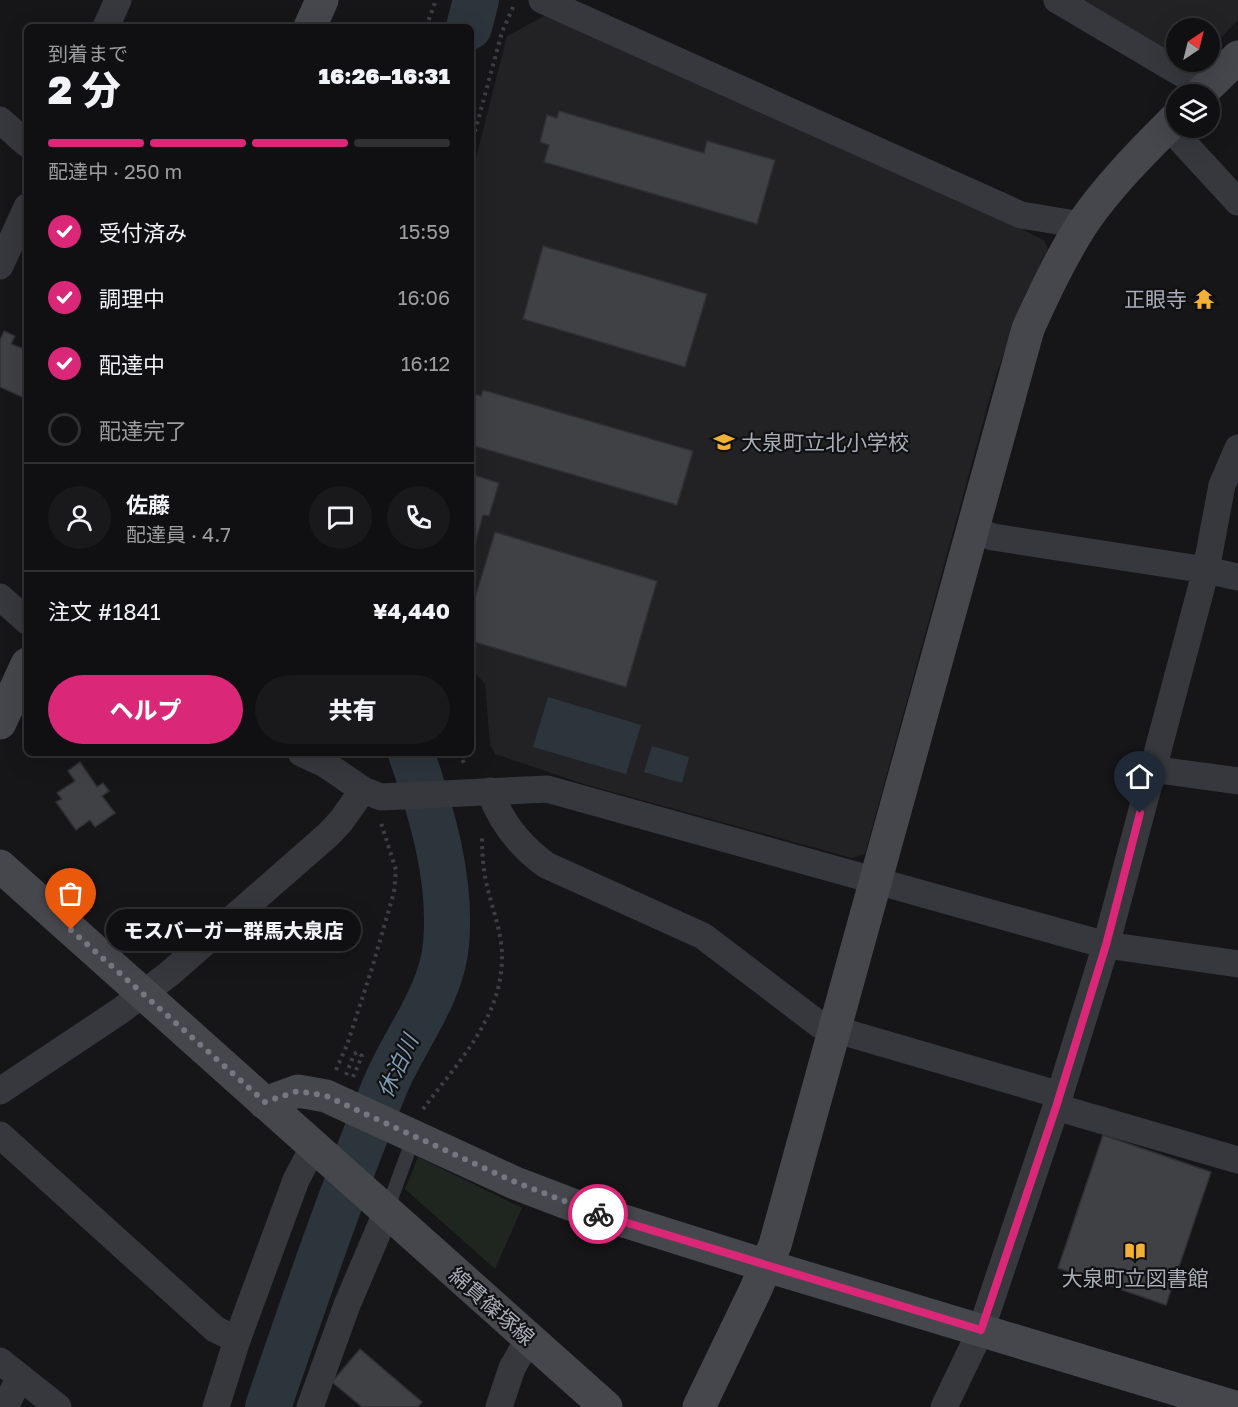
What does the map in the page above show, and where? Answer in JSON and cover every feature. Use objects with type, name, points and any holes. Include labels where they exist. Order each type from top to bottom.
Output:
[{"type":"street","points":[[107,24],[118,0]]},
{"type":"street","points":[[311,24],[322,0]]},
{"type":"street","points":[[542,0],[1021,215],[1082,225]]},
{"type":"street","points":[[1058,0],[1192,84]]},
{"type":"street","points":[[1210,84],[1238,57]]},
{"type":"street","points":[[0,120],[24,141]]},
{"type":"street","points":[[699,1407],[775,1245],[1028,329],[1049,281],[1082,225],[1130,165],[1166,128]]},
{"type":"street","points":[[1185,138],[1238,202]]},
{"type":"street","points":[[0,266],[24,214]]},
{"type":"street","points":[[944,1407],[981,1330],[1058,1101],[1106,945],[1151,769],[1206,570],[1222,485],[1238,448]]},
{"type":"street","points":[[974,530],[993,537],[1238,577]]},
{"type":"street","points":[[0,597],[24,618]]},
{"type":"street","points":[[0,723],[24,671]]},
{"type":"street","points":[[308,756],[325,764],[372,794],[547,789],[1106,945],[1238,964]]},
{"type":"street","points":[[1151,769],[1238,781]]},
{"type":"street","points":[[490,791],[497,811],[531,854],[546,865],[703,936],[811,1020],[834,1030],[1238,1161]]},
{"type":"street","points":[[0,1091],[169,974],[372,794]]},
{"type":"street","points":[[0,866],[317,1149],[296,1180],[237,1340],[216,1407]]},
{"type":"street","points":[[265,1102],[298,1091],[340,1090],[515,1182],[570,1204],[1235,1407]]},
{"type":"street","points":[[0,1135],[215,1329],[237,1340]]},
{"type":"street","name":"綿貫篠塚線","points":[[317,1149],[606,1407]]},
{"type":"street","points":[[310,1407],[382,1209]]},
{"type":"street","points":[[499,1407],[512,1368],[529,1338]]},
{"type":"street","points":[[5,1407],[10,1369]]},
{"type":"street","points":[[10,1369],[58,1407]]},
{"type":"lane","points":[[382,1209],[412,1127]]},
{"type":"path","points":[[427,24],[436,0]]},
{"type":"path","points":[[474,135],[502,32],[514,5]]},
{"type":"path","points":[[340,1090],[357,1015],[394,892],[396,870],[372,794]]},
{"type":"path","points":[[412,1127],[481,1032],[498,989],[502,952],[482,859],[482,827]]},
{"type":"path","points":[[357,1052],[361,1054],[340,1090],[354,1054],[357,1052]]},
{"type":"shaded area","points":[[1081,0],[1238,0],[1238,20],[1220,39],[1220,18],[1166,18],[1166,51]]},
{"type":"shaded area","name":"大泉町立北小学校","points":[[552,12],[887,165],[1044,240],[1048,249],[1025,295],[996,375],[865,854],[852,858],[584,784],[495,754],[490,745],[485,684],[474,672],[474,165],[507,36]]},
{"type":"shaded area","points":[[548,697],[641,725],[626,774],[533,747]]},
{"type":"shaded area","points":[[652,746],[689,757],[682,783],[644,772]]},
{"type":"shaded area","points":[[418,1157],[522,1208],[495,1269],[405,1189]]},
{"type":"building","points":[[559,111],[704,153],[707,141],[775,160],[757,224],[544,162],[549,145],[540,142],[547,115],[557,118]]},
{"type":"building","points":[[543,246],[707,294],[685,367],[523,319]]},
{"type":"building","points":[[4,331],[15,336],[11,344],[24,349],[24,398],[0,387],[0,340]]},
{"type":"building","points":[[483,390],[693,451],[677,505],[474,446],[474,394],[481,396]]},
{"type":"building","points":[[474,475],[499,483],[489,516],[483,515],[474,548]]},
{"type":"building","points":[[495,532],[657,581],[626,687],[474,642],[474,601]]},
{"type":"building","points":[[80,762],[97,787],[103,783],[109,791],[102,796],[115,813],[95,827],[90,820],[76,830],[56,802],[62,799],[57,793],[75,781],[68,771]]},
{"type":"building","points":[[1103,1135],[1211,1172],[1166,1305],[1058,1268]]},
{"type":"building","points":[[360,1349],[422,1402],[418,1407],[362,1407],[332,1382]]},
{"type":"waterway","name":"休泊川","points":[[470,24],[476,0]]},
{"type":"waterway","name":"休泊川","points":[[268,1407],[324,1245],[369,1126],[393,1069],[430,999],[443,963],[447,920],[443,871],[433,823],[412,756]]},
{"type":"way so far","points":[[71,930],[265,1102],[298,1091],[326,1096],[515,1182],[598,1214]]},
{"type":"place","name":"正眼寺","points":[[1204,299]]},
{"type":"place","name":"大泉町立北小学校","points":[[724,442]]},
{"type":"place","name":"モスバーガー群馬大泉店","points":[[71,930]]},
{"type":"place","name":"大泉町立図書館","points":[[1135,1251]]},
{"type":"route","points":[[598,1214],[981,1330],[1056,1107],[1106,945],[1140,813]]}]
